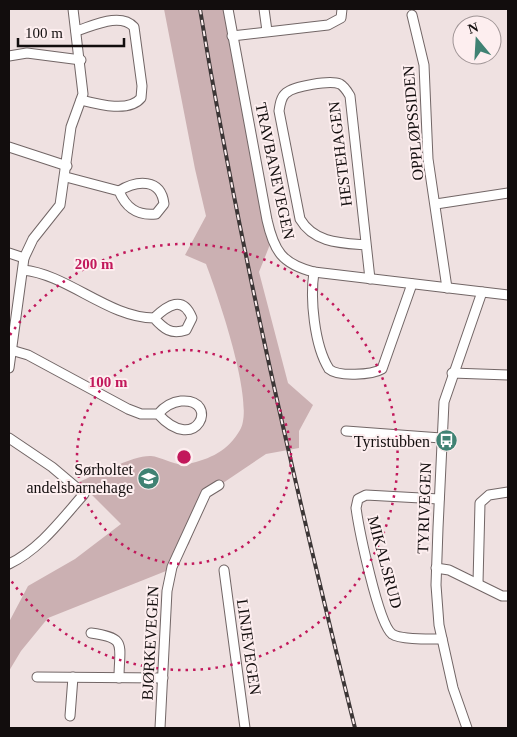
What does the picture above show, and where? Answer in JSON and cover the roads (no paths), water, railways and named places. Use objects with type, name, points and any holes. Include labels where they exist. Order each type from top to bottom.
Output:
[{"type":"street","points":[[9,368],[24,258],[32,239],[60,206],[66,177],[71,127],[81,100],[84,85],[73,9]]},
{"type":"street","name":"TRAVBANEVEGEN","points":[[228,9],[271,238],[279,254],[298,268],[314,272],[508,295]]},
{"type":"street","points":[[264,9],[267,32]]},
{"type":"street","points":[[232,36],[328,26],[341,18],[342,9]]},
{"type":"street","name":"OPPLØPSSIDEN","points":[[412,15],[424,65],[428,104],[427,143],[447,288]]},
{"type":"street","points":[[76,30],[120,19],[130,22],[135,33],[142,86],[141,98],[132,105],[95,104],[81,100]]},
{"type":"street","points":[[9,56],[27,53],[80,60]]},
{"type":"street","name":"HESTEHAGEN","points":[[366,245],[320,238],[310,233],[300,219],[278,111],[282,97],[291,90],[331,82],[342,85],[350,96],[370,279]]},
{"type":"street","points":[[9,147],[67,166]]},
{"type":"street","points":[[66,177],[119,191],[136,182],[144,182],[159,189],[163,195],[164,204],[156,214],[137,212],[128,207],[119,191]]},
{"type":"street","points":[[436,204],[473,200],[508,193]]},
{"type":"street","points":[[9,253],[24,258]]},
{"type":"street","points":[[23,270],[32,270],[134,315],[154,318]]},
{"type":"street","points":[[314,272],[311,288],[313,313],[322,350],[329,369],[337,373],[370,374],[382,369],[412,284]]},
{"type":"street","name":"TYRIVEGEN","points":[[467,728],[457,703],[442,639],[437,603],[436,568],[444,402],[452,373],[468,337],[482,292]]},
{"type":"street","points":[[11,350],[28,354],[128,409],[141,414],[158,414],[173,402],[184,401],[195,403],[201,409],[202,418],[199,425],[192,429],[183,430],[172,428],[158,414]]},
{"type":"street","points":[[452,373],[508,375]]},
{"type":"street","points":[[346,431],[441,438]]},
{"type":"street","points":[[9,438],[52,467],[84,494],[38,544],[22,558],[9,564]]},
{"type":"street","name":"BJØRKEVEGEN","points":[[160,728],[166,591],[169,576],[206,493],[219,485]]},
{"type":"street","points":[[478,583],[480,503],[489,496],[508,492]]},
{"type":"street","name":"MIKALSRUD","points":[[439,499],[366,495],[358,499],[356,508],[372,583],[389,630],[398,636],[442,639]]},
{"type":"street","points":[[436,568],[449,570],[502,596],[508,596]]},
{"type":"street","name":"LINJEVEGEN","points":[[224,570],[245,728]]},
{"type":"street","points":[[91,633],[112,636],[117,640],[120,646],[119,678]]},
{"type":"street","points":[[37,677],[163,678]]},
{"type":"street","points":[[70,716],[73,678]]},
{"type":"railway","points":[[200,9],[233,190],[270,370],[355,728]]},
{"type":"place","name":"Tyristubben","points":[[446,441]]},
{"type":"place","name":"Sørholtet andelsbarnehage","points":[[149,478]]}]
